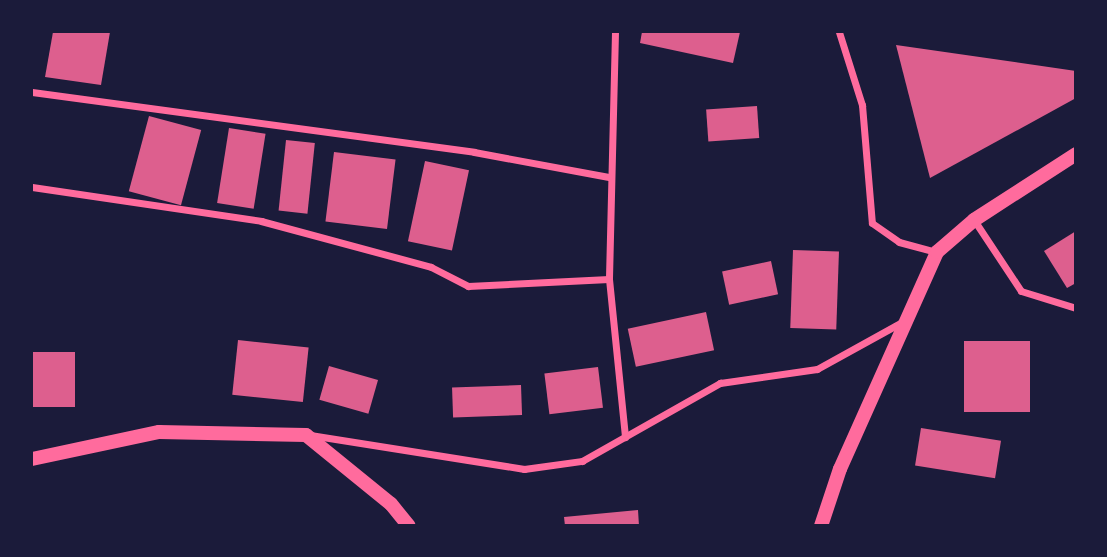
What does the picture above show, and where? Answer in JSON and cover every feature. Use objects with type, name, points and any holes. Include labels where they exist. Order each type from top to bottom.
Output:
[{"type":"main road","points":[[821,526],[840,469],[936,252],[974,220],[1076,153]]},
{"type":"main road","points":[[32,459],[159,432],[306,435],[391,504],[409,526]]},
{"type":"street","points":[[615,32],[608,177],[609,279],[625,437]]},
{"type":"street","points":[[839,32],[862,105],[873,223],[899,242],[936,252]]},
{"type":"street","points":[[32,92],[474,152],[608,177]]},
{"type":"street","points":[[32,187],[261,221],[431,267],[468,286],[609,279]]},
{"type":"street","points":[[974,220],[1021,291],[1076,308]]},
{"type":"street","points":[[306,435],[524,469],[582,461],[720,383],[817,369],[906,320]]},
{"type":"building","points":[[53,32],[110,32],[101,85],[45,77]]},
{"type":"building","points":[[642,32],[740,32],[733,63],[640,43]]},
{"type":"building","points":[[896,45],[1076,71],[1076,98],[930,178]]},
{"type":"building","points":[[757,106],[759,138],[708,141],[706,110]]},
{"type":"building","points":[[149,116],[201,130],[181,205],[129,191]]},
{"type":"building","points":[[229,128],[266,134],[254,209],[217,203]]},
{"type":"building","points":[[286,140],[315,143],[307,214],[279,211]]},
{"type":"building","points":[[334,152],[396,160],[387,229],[325,221]]},
{"type":"building","points":[[425,161],[469,170],[452,251],[408,241]]},
{"type":"building","points":[[1076,231],[1076,283],[1067,288],[1044,251]]},
{"type":"building","points":[[793,250],[839,252],[836,330],[790,328]]},
{"type":"building","points":[[771,261],[778,294],[729,305],[722,271]]},
{"type":"building","points":[[706,312],[714,350],[636,367],[628,329]]},
{"type":"building","points":[[238,340],[309,347],[303,402],[232,395]]},
{"type":"building","points":[[964,341],[1030,341],[1030,412],[964,412]]},
{"type":"building","points":[[32,352],[75,352],[75,407],[32,407]]},
{"type":"building","points":[[329,366],[378,380],[368,414],[319,400]]},
{"type":"building","points":[[598,367],[603,408],[549,414],[544,374]]},
{"type":"building","points":[[521,385],[522,415],[453,417],[452,387]]},
{"type":"building","points":[[921,428],[1001,441],[995,478],[915,466]]},
{"type":"building","points":[[638,510],[639,526],[565,526],[564,517]]}]
